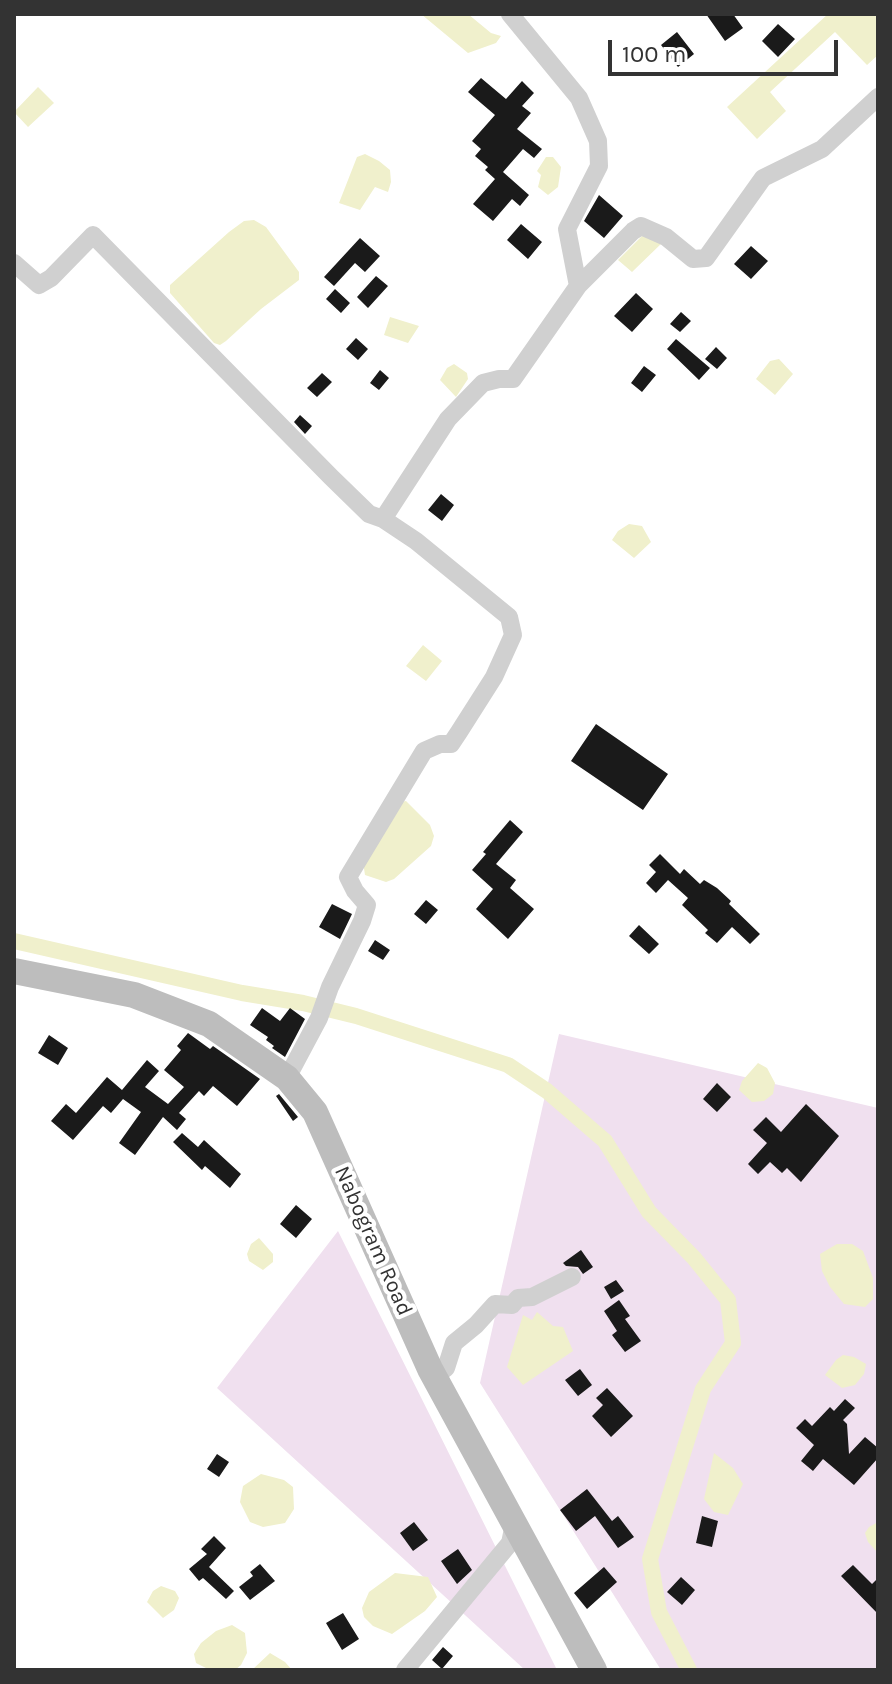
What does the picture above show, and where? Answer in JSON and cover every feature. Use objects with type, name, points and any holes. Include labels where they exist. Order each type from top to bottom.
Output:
[{"type":"main road","name":"Nabogram Road","points":[[14,971],[134,995],[209,1024],[287,1078],[315,1112],[434,1377],[594,1670]]},
{"type":"street","points":[[510,14],[579,98],[598,141],[599,166],[567,229],[578,286]]},
{"type":"street","points":[[383,519],[448,419],[483,383],[513,379],[578,286],[641,226],[666,237],[693,259],[706,258],[763,178],[822,149],[878,97]]},
{"type":"street","points":[[14,263],[39,285],[51,278],[93,235],[369,514],[383,519],[416,541],[509,617],[513,635],[494,677],[451,744],[440,744],[424,751],[348,877],[367,905],[319,1018],[287,1078]]},
{"type":"street","points":[[434,1377],[446,1368],[454,1343],[495,1304],[512,1305],[518,1298],[532,1297],[572,1277]]},
{"type":"street","points":[[405,1670],[510,1543],[514,1524]]},
{"type":"shaded area","points":[[421,14],[468,14],[491,33],[501,36],[496,43],[468,53]]},
{"type":"shaded area","points":[[828,14],[878,14],[878,55],[867,65],[835,32],[770,92],[786,111],[757,139],[727,107]]},
{"type":"shaded area","points":[[38,87],[54,103],[28,127],[14,112]]},
{"type":"shaded area","points":[[365,154],[390,170],[391,182],[388,192],[375,187],[360,210],[339,203],[357,157]]},
{"type":"shaded area","points":[[546,157],[553,157],[561,167],[558,187],[548,195],[538,187],[541,175],[537,171]]},
{"type":"shaded area","points":[[254,220],[266,227],[299,272],[299,280],[220,345],[214,343],[170,293],[170,285],[229,232],[244,221]]},
{"type":"shaded area","points":[[642,236],[662,243],[632,272],[618,260]]},
{"type":"shaded area","points":[[390,317],[419,326],[408,343],[384,335]]},
{"type":"shaded area","points":[[779,359],[793,374],[775,395],[756,379],[770,361]]},
{"type":"shaded area","points":[[454,364],[467,373],[468,379],[456,397],[440,380],[447,368]]},
{"type":"shaded area","points":[[629,524],[642,526],[651,542],[634,558],[612,540],[618,531]]},
{"type":"shaded area","points":[[423,645],[442,661],[426,681],[406,666]]},
{"type":"shaded area","points":[[406,801],[430,825],[434,836],[431,846],[394,879],[386,882],[365,875],[363,862],[401,802]]},
{"type":"shaded area","points":[[559,1034],[878,1108],[878,1670],[661,1670],[480,1383]]},
{"type":"shaded area","points":[[758,1063],[767,1068],[775,1083],[773,1094],[764,1101],[752,1102],[739,1090],[742,1081]]},
{"type":"shaded area","points":[[338,1231],[557,1670],[525,1670],[217,1388]]},
{"type":"shaded area","points":[[259,1238],[273,1254],[273,1262],[263,1270],[249,1261],[247,1254],[251,1244]]},
{"type":"shaded area","points":[[837,1244],[852,1244],[863,1251],[873,1278],[873,1299],[865,1307],[844,1304],[822,1271],[820,1254]]},
{"type":"shaded area","points":[[537,1312],[553,1326],[563,1327],[573,1351],[523,1385],[507,1367],[523,1315],[532,1320]]},
{"type":"shaded area","points":[[843,1355],[866,1364],[864,1374],[855,1385],[842,1388],[825,1375]]},
{"type":"shaded area","points":[[714,1453],[733,1468],[743,1484],[728,1515],[714,1512],[704,1499]]},
{"type":"shaded area","points":[[261,1474],[284,1480],[293,1487],[294,1509],[285,1523],[263,1527],[250,1522],[240,1502],[243,1486]]},
{"type":"shaded area","points":[[878,1522],[878,1553],[865,1533]]},
{"type":"shaded area","points":[[395,1573],[428,1577],[437,1597],[425,1611],[392,1634],[373,1626],[364,1617],[362,1608],[369,1592]]},
{"type":"shaded area","points":[[161,1586],[175,1591],[179,1598],[174,1610],[163,1618],[147,1602],[153,1591]]},
{"type":"shaded area","points":[[232,1625],[245,1633],[247,1653],[241,1665],[235,1670],[210,1670],[196,1663],[194,1654],[201,1643],[216,1631]]},
{"type":"shaded area","points":[[270,1653],[285,1662],[292,1670],[252,1670]]},
{"type":"building","points":[[706,14],[733,14],[743,28],[725,41]]},
{"type":"building","points":[[778,24],[795,39],[778,57],[762,41]]},
{"type":"building","points":[[677,32],[694,54],[678,67],[661,45]]},
{"type":"building","points":[[481,78],[506,99],[522,81],[534,93],[522,106],[531,113],[517,129],[542,149],[534,158],[523,149],[503,172],[529,195],[520,206],[512,199],[493,221],[473,204],[495,179],[485,170],[488,167],[475,156],[481,149],[472,141],[495,115],[468,92]]},
{"type":"building","points":[[599,195],[623,216],[604,238],[584,221]]},
{"type":"building","points":[[521,224],[542,242],[528,259],[507,240]]},
{"type":"building","points":[[360,238],[380,256],[365,272],[355,263],[334,286],[324,277]]},
{"type":"building","points":[[751,246],[768,261],[751,279],[734,264]]},
{"type":"building","points":[[376,276],[388,286],[368,308],[357,297]]},
{"type":"building","points":[[335,289],[350,303],[341,313],[326,299]]},
{"type":"building","points":[[636,293],[653,309],[632,332],[614,316]]},
{"type":"building","points":[[681,312],[691,321],[680,332],[670,324]]},
{"type":"building","points":[[356,338],[368,349],[358,360],[346,349]]},
{"type":"building","points":[[676,339],[710,368],[699,380],[667,349]]},
{"type":"building","points":[[716,347],[727,358],[717,369],[705,359]]},
{"type":"building","points":[[644,366],[656,375],[642,392],[631,383]]},
{"type":"building","points":[[380,370],[389,378],[379,390],[370,383]]},
{"type":"building","points":[[322,373],[332,382],[317,397],[307,388]]},
{"type":"building","points":[[300,415],[312,426],[305,434],[294,422]]},
{"type":"building","points":[[441,494],[454,505],[442,521],[428,510]]},
{"type":"building","points":[[596,724],[668,774],[643,810],[571,761]]},
{"type":"building","points":[[510,820],[523,832],[496,864],[516,880],[510,888],[534,909],[508,939],[476,909],[493,889],[472,870]]},
{"type":"building","points":[[660,854],[680,874],[684,869],[700,884],[704,880],[717,888],[760,934],[750,944],[732,927],[717,943],[682,905],[688,898],[668,880],[656,893],[646,883],[656,872],[649,865]]},
{"type":"building","points":[[426,900],[438,910],[426,924],[414,914]]},
{"type":"building","points":[[332,904],[352,914],[340,939],[319,927]]},
{"type":"building","points":[[639,925],[659,944],[649,954],[629,936]]},
{"type":"building","points":[[375,940],[390,950],[383,960],[368,951]]},
{"type":"building","points":[[262,1008],[280,1021],[290,1008],[305,1019],[285,1057],[272,1048],[274,1046],[266,1040],[268,1037],[250,1025]]},
{"type":"building","points":[[188,1033],[210,1049],[213,1046],[260,1079],[237,1106],[213,1086],[204,1096],[199,1091],[179,1113],[186,1119],[177,1130],[163,1117],[135,1155],[119,1143],[141,1112],[123,1099],[111,1113],[103,1106],[73,1140],[51,1121],[66,1104],[76,1113],[107,1077],[122,1090],[147,1060],[159,1071],[145,1087],[168,1104],[184,1087],[164,1070],[181,1050],[177,1046]]},
{"type":"building","points":[[49,1035],[68,1048],[58,1065],[38,1053]]},
{"type":"building","points":[[717,1083],[731,1097],[717,1112],[703,1099]]},
{"type":"building","points":[[279,1094],[298,1117],[293,1121],[276,1096]]},
{"type":"building","points":[[806,1104],[839,1136],[801,1182],[787,1168],[782,1173],[770,1162],[758,1174],[748,1164],[767,1143],[753,1130],[766,1117],[781,1132]]},
{"type":"building","points":[[182,1133],[198,1147],[204,1140],[241,1174],[230,1188],[205,1166],[202,1170],[173,1142]]},
{"type":"building","points":[[296,1205],[312,1219],[296,1238],[280,1224]]},
{"type":"building","points":[[581,1250],[593,1267],[583,1274],[578,1267],[563,1263]]},
{"type":"building","points":[[616,1280],[624,1291],[611,1299],[604,1287]]},
{"type":"building","points":[[619,1300],[630,1316],[625,1319],[641,1341],[625,1352],[612,1335],[617,1331],[604,1311]]},
{"type":"building","points":[[580,1369],[592,1385],[578,1396],[565,1380]]},
{"type":"building","points":[[607,1388],[633,1416],[611,1437],[592,1416],[603,1405],[596,1398]]},
{"type":"building","points":[[845,1399],[855,1408],[843,1420],[847,1424],[849,1454],[865,1437],[878,1448],[878,1458],[854,1485],[823,1459],[813,1471],[801,1461],[814,1445],[796,1428],[805,1419],[812,1426],[830,1407],[834,1411]]},
{"type":"building","points":[[217,1454],[229,1462],[219,1477],[207,1469]]},
{"type":"building","points":[[587,1489],[612,1521],[618,1516],[634,1537],[618,1548],[595,1516],[576,1531],[560,1510]]},
{"type":"building","points":[[702,1516],[718,1521],[712,1547],[696,1543]]},
{"type":"building","points":[[414,1522],[428,1540],[413,1551],[400,1533]]},
{"type":"building","points":[[214,1536],[226,1548],[209,1567],[234,1591],[226,1599],[203,1578],[199,1581],[189,1569],[207,1554],[201,1549]]},
{"type":"building","points":[[458,1549],[472,1570],[457,1584],[441,1561]]},
{"type":"building","points":[[260,1564],[275,1581],[250,1600],[239,1587],[253,1576],[250,1572]]},
{"type":"building","points":[[853,1565],[872,1584],[878,1578],[878,1614],[841,1576]]},
{"type":"building","points":[[604,1567],[617,1582],[587,1609],[574,1593]]},
{"type":"building","points":[[681,1577],[695,1590],[682,1605],[667,1592]]},
{"type":"building","points":[[343,1613],[359,1639],[342,1650],[326,1623]]},
{"type":"building","points":[[443,1647],[453,1656],[442,1669],[432,1660]]},
{"type":"waterway","points":[[14,941],[356,1016],[508,1065],[547,1091],[605,1141],[649,1212],[694,1258],[728,1300],[733,1343],[703,1389],[650,1559],[659,1612],[689,1670]]}]
